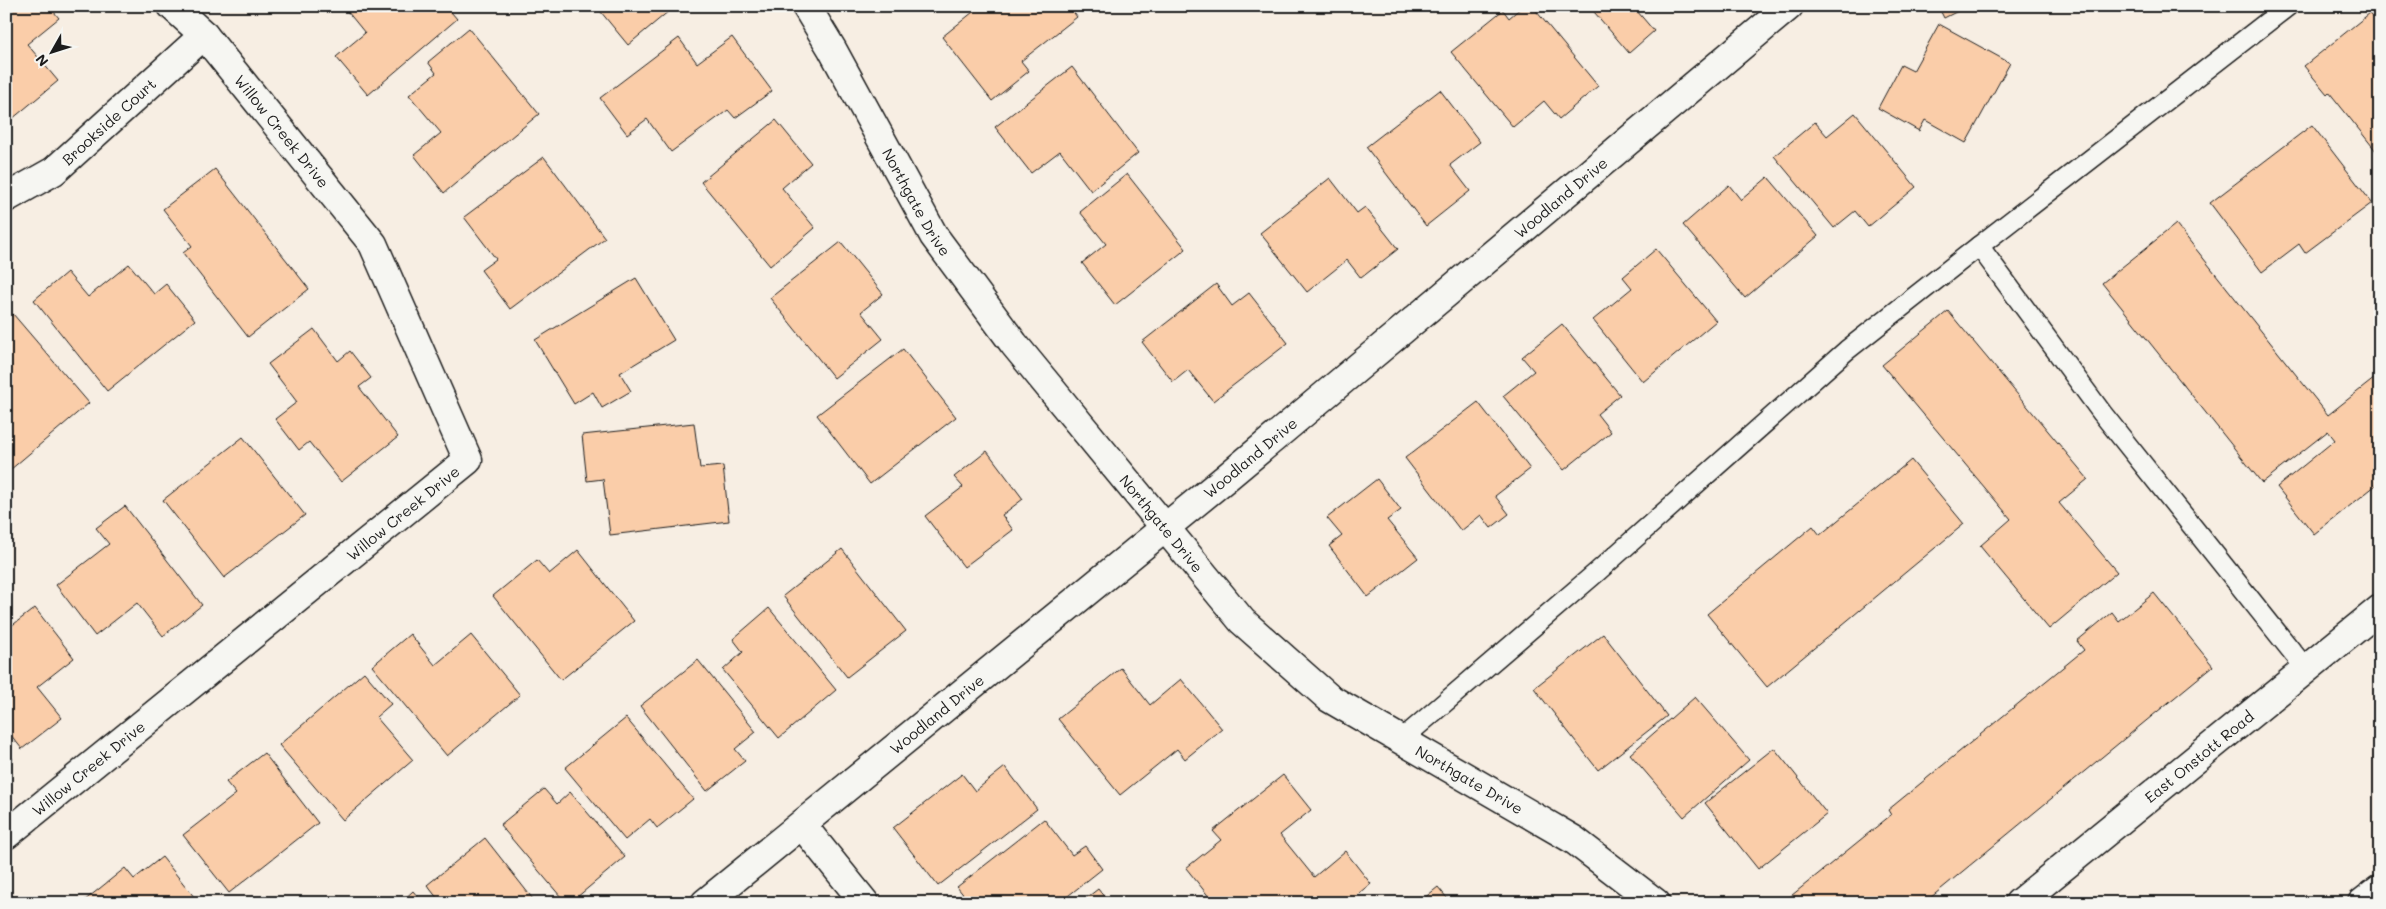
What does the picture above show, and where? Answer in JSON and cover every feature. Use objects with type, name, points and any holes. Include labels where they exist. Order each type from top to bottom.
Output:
[{"type":"main road","name":"Willow Creek Drive","points":[[6,835],[468,460],[373,244],[204,35],[172,6]]},
{"type":"main road","name":"Northgate Drive","points":[[806,6],[832,49],[934,236],[1014,344],[1163,528],[1242,621],[1329,698],[1574,840],[1656,903]]},
{"type":"main road","name":"Woodland Drive","points":[[704,903],[1226,478],[1789,6]]},
{"type":"main road","name":"Brookside Court","points":[[6,198],[54,171],[204,35]]},
{"type":"main road","name":"East Onstott Road","points":[[2019,903],[2380,609]]},
{"type":"main road","points":[[802,825],[865,903]]},
{"type":"main road","points":[[2362,903],[2380,889]]},
{"type":"lane","points":[[1401,740],[1597,572],[1847,350],[2288,6]]},
{"type":"lane","points":[[1980,246],[2102,413],[2306,669]]},
{"type":"building","points":[[6,6],[49,6],[59,18],[27,44],[58,81],[6,124]]},
{"type":"building","points":[[343,6],[446,6],[457,19],[368,95],[336,57],[365,33]]},
{"type":"building","points":[[596,6],[675,6],[628,45]]},
{"type":"building","points":[[968,6],[1069,6],[1077,17],[1021,61],[1029,71],[992,101],[942,37],[973,12]]},
{"type":"building","points":[[1523,6],[1532,6],[1598,86],[1559,119],[1544,101],[1513,127],[1451,52],[1503,10],[1509,18]]},
{"type":"building","points":[[1589,6],[1642,6],[1637,11],[1654,31],[1629,53]]},
{"type":"building","points":[[1938,6],[1968,6],[1944,18]]},
{"type":"building","points":[[2370,13],[2380,26],[2380,156],[2329,92],[2327,94],[2304,66]]},
{"type":"building","points":[[1939,24],[2010,63],[1966,143],[1925,120],[1919,131],[1878,108],[1901,65],[1913,71]]},
{"type":"building","points":[[469,28],[539,114],[444,193],[414,155],[441,133],[409,95],[436,73],[428,62]]},
{"type":"building","points":[[732,37],[772,91],[735,118],[728,110],[671,152],[647,119],[627,134],[600,98],[679,38],[697,63]]},
{"type":"building","points":[[1072,67],[1138,153],[1091,191],[1060,151],[1031,173],[995,127]]},
{"type":"building","points":[[1440,90],[1480,142],[1450,165],[1470,191],[1426,226],[1366,147]]},
{"type":"building","points":[[1855,113],[1916,187],[1868,227],[1855,211],[1834,228],[1774,156],[1815,122],[1827,136]]},
{"type":"building","points":[[776,120],[811,163],[782,188],[815,228],[770,266],[701,182]]},
{"type":"building","points":[[2312,125],[2372,203],[2305,253],[2299,244],[2262,272],[2210,203]]},
{"type":"building","points":[[544,157],[605,238],[510,309],[481,270],[496,259],[464,217]]},
{"type":"building","points":[[215,169],[309,289],[248,337],[183,253],[192,246],[163,209]]},
{"type":"building","points":[[1127,174],[1186,249],[1115,305],[1082,263],[1106,244],[1080,212]]},
{"type":"building","points":[[1768,177],[1818,236],[1745,298],[1683,225],[1729,185],[1741,200]]},
{"type":"building","points":[[1330,178],[1357,213],[1365,207],[1398,249],[1361,278],[1347,260],[1307,292],[1260,233]]},
{"type":"building","points":[[2176,224],[2328,415],[2380,374],[2380,482],[2314,534],[2277,487],[2335,440],[2328,431],[2262,483],[2102,283]]},
{"type":"building","points":[[841,242],[883,294],[861,312],[883,339],[834,378],[770,298]]},
{"type":"building","points":[[1656,249],[1716,321],[1643,382],[1593,320],[1632,288],[1623,277]]},
{"type":"building","points":[[129,264],[154,294],[166,284],[195,320],[107,391],[34,300],[67,272],[88,297]]},
{"type":"building","points":[[636,278],[674,340],[620,373],[631,391],[602,408],[593,392],[574,404],[535,340]]},
{"type":"building","points":[[1216,284],[1232,306],[1249,293],[1288,343],[1213,401],[1188,370],[1173,382],[1142,342]]},
{"type":"building","points":[[1948,311],[2088,479],[2059,503],[2117,572],[2049,629],[1980,546],[2011,519],[1882,365]]},
{"type":"building","points":[[13,314],[89,403],[10,470],[6,465],[6,320]]},
{"type":"building","points":[[1562,324],[1620,395],[1597,414],[1611,432],[1564,470],[1503,396],[1534,371],[1522,357]]},
{"type":"building","points":[[314,329],[338,361],[350,351],[371,378],[359,387],[398,437],[341,482],[309,442],[299,450],[275,419],[297,402],[268,364]]},
{"type":"building","points":[[903,349],[956,417],[870,484],[817,415]]},
{"type":"building","points":[[1478,402],[1530,469],[1495,496],[1509,514],[1491,528],[1481,515],[1461,531],[1405,458]]},
{"type":"building","points":[[694,423],[700,468],[723,466],[729,521],[610,535],[603,479],[587,481],[582,435]]},
{"type":"building","points":[[243,437],[305,515],[224,578],[163,500]]},
{"type":"building","points":[[987,451],[1023,499],[1002,515],[1013,530],[964,567],[925,516],[963,487],[954,477]]},
{"type":"building","points":[[1911,460],[1964,524],[1767,687],[1707,614],[1813,526],[1820,535]]},
{"type":"building","points":[[1377,479],[1401,510],[1387,520],[1418,558],[1368,597],[1329,546],[1342,536],[1327,518]]},
{"type":"building","points":[[125,506],[202,605],[163,636],[137,603],[95,636],[56,585],[109,544],[96,528]]},
{"type":"building","points":[[842,549],[906,631],[847,677],[783,596]]},
{"type":"building","points":[[578,550],[634,621],[561,680],[493,596],[537,560],[549,574]]},
{"type":"building","points":[[2154,593],[2213,666],[1924,903],[1788,903],[1786,900],[1891,815],[1888,810],[2084,650],[2077,641],[2112,612],[2119,621]]},
{"type":"building","points":[[35,608],[74,658],[37,687],[62,718],[22,749],[6,729],[6,630]]},
{"type":"building","points":[[769,608],[836,690],[779,738],[723,670],[743,652],[733,639]]},
{"type":"building","points":[[410,634],[435,665],[471,635],[520,695],[447,756],[372,666]]},
{"type":"building","points":[[1603,634],[1667,716],[1598,770],[1534,688]]},
{"type":"building","points":[[698,660],[756,732],[735,749],[745,761],[707,791],[640,706]]},
{"type":"building","points":[[1121,668],[1150,705],[1181,679],[1222,729],[1185,759],[1177,749],[1120,795],[1058,719]]},
{"type":"building","points":[[364,672],[391,704],[376,717],[413,760],[343,820],[279,745]]},
{"type":"building","points":[[1695,697],[1749,760],[1684,817],[1630,754]]},
{"type":"building","points":[[626,718],[693,799],[657,828],[650,819],[625,840],[565,768]]},
{"type":"building","points":[[1774,748],[1827,814],[1758,869],[1705,803]]},
{"type":"building","points":[[6,750],[13,759],[6,764]]},
{"type":"building","points":[[264,753],[318,823],[229,893],[183,835],[236,794],[226,782]]},
{"type":"building","points":[[1005,767],[1037,809],[938,886],[893,828],[962,774],[975,791]]},
{"type":"building","points":[[1283,775],[1311,810],[1280,835],[1314,877],[1345,851],[1371,884],[1348,903],[1214,903],[1186,868],[1221,840],[1213,831]]},
{"type":"building","points":[[544,789],[557,804],[570,792],[625,857],[570,903],[566,903],[500,825]]},
{"type":"building","points":[[1044,819],[1072,855],[1085,846],[1102,869],[1059,903],[970,903],[957,887]]},
{"type":"building","points":[[485,838],[536,903],[441,903],[427,885]]},
{"type":"building","points":[[162,857],[199,903],[85,903],[84,901],[125,868],[134,879]]},
{"type":"building","points":[[1438,887],[1451,903],[1418,903]]},
{"type":"building","points":[[1098,889],[1109,903],[1080,903]]},
{"type":"building","points":[[413,891],[423,903],[400,903]]},
{"type":"building","points":[[1406,896],[1411,903],[1398,903]]}]
